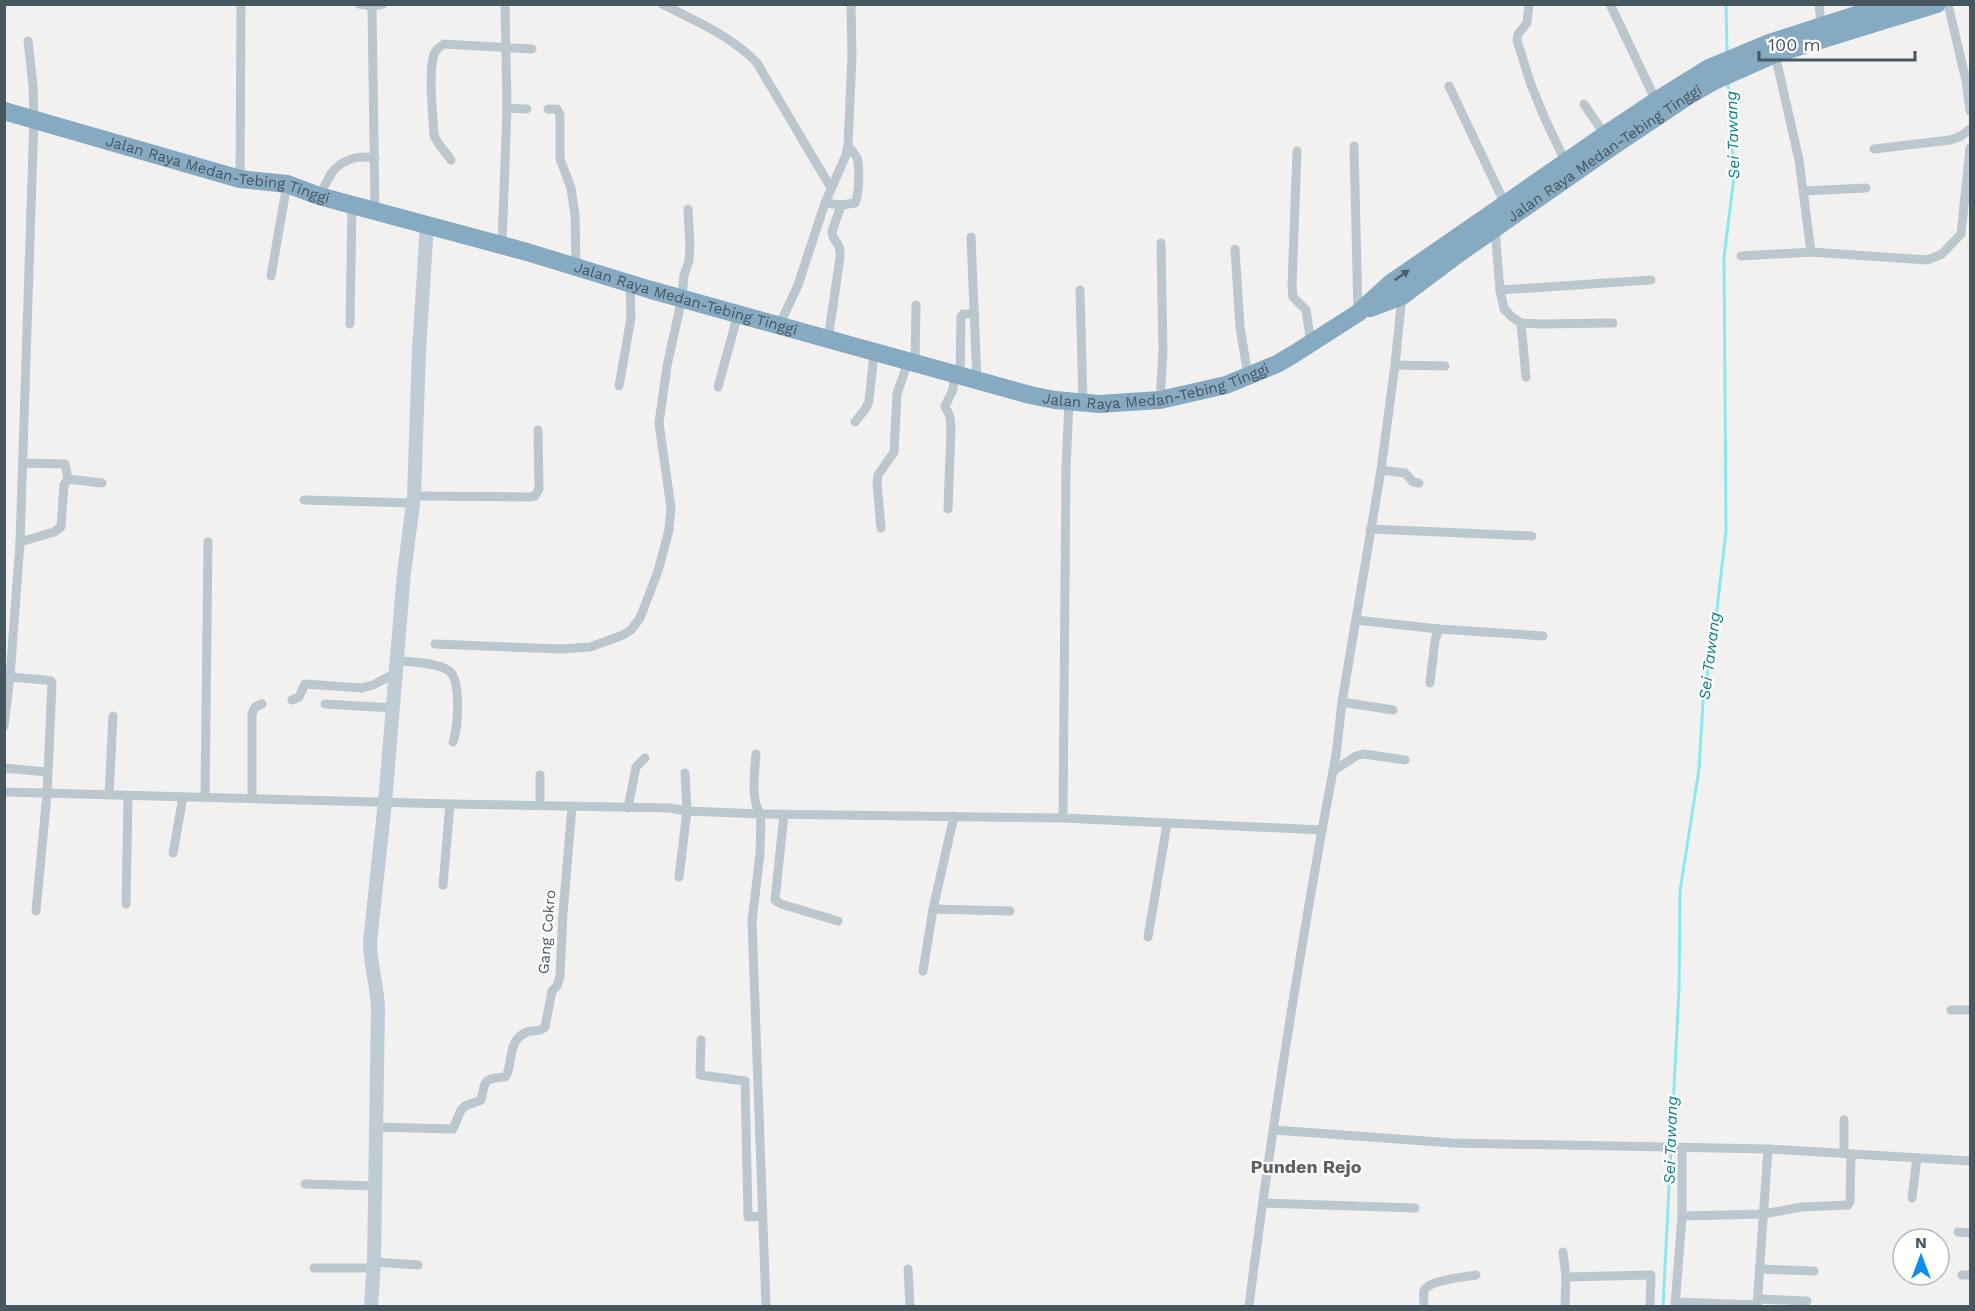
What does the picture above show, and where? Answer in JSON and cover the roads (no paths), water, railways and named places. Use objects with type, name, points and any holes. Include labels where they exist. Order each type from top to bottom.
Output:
[{"type":"highway","name":"Jalan Raya Medan-Tebing Tinggi","points":[[1734,64],[1775,54],[1938,4]]},
{"type":"highway","name":"Jalan Raya Medan-Tebing Tinggi","points":[[4,111],[240,179],[287,184],[319,196],[427,224],[964,378],[1030,395],[1105,404],[1160,400],[1216,388],[1277,364],[1358,313],[1392,283],[1656,100],[1734,64],[1768,43],[1882,6]]},
{"type":"highway","name":"Jalan Raya Medan-Tebing Tinggi","points":[[1358,313],[1402,296],[1458,254],[1678,102],[1711,74]]},
{"type":"street","points":[[240,179],[241,4]]},
{"type":"street","points":[[359,4],[372,6],[383,4]]},
{"type":"street","points":[[501,245],[507,108],[505,4]]},
{"type":"street","points":[[662,4],[714,32],[746,52],[758,63],[831,189],[832,237],[840,246],[840,257],[828,340]]},
{"type":"street","points":[[831,189],[848,146],[852,56],[851,4]]},
{"type":"street","points":[[1529,4],[1527,23],[1518,34],[1517,40],[1524,67],[1566,163]]},
{"type":"street","points":[[1610,4],[1656,100]]},
{"type":"street","points":[[1820,4],[1821,25]]},
{"type":"street","points":[[1948,4],[1971,111]]},
{"type":"street","points":[[372,6],[375,211]]},
{"type":"street","points":[[4,726],[20,542],[23,463],[34,118],[28,41]]},
{"type":"street","points":[[451,160],[434,135],[432,77],[435,53],[444,44],[532,49]]},
{"type":"street","points":[[1775,54],[1799,160],[1811,252]]},
{"type":"street","points":[[1449,86],[1505,204]]},
{"type":"street","points":[[1584,104],[1605,135]]},
{"type":"street","points":[[507,108],[526,109]]},
{"type":"street","points":[[548,109],[557,109],[560,115],[560,159],[571,188],[576,268]]},
{"type":"street","points":[[1874,150],[1950,140],[1971,129]]},
{"type":"street","points":[[833,204],[855,203],[858,195],[858,164],[848,146]]},
{"type":"street","points":[[1354,146],[1358,313]]},
{"type":"street","points":[[1741,256],[1811,252],[1927,260],[1942,254],[1961,234],[1971,148]]},
{"type":"street","points":[[1298,151],[1292,287],[1293,297],[1306,310],[1311,344]]},
{"type":"street","points":[[319,196],[335,169],[355,157],[368,156],[375,159]]},
{"type":"street","points":[[272,276],[287,184]]},
{"type":"street","points":[[1804,191],[1866,188]]},
{"type":"street","points":[[778,326],[798,285],[816,235],[833,204]]},
{"type":"street","points":[[350,324],[352,205]]},
{"type":"street","points":[[435,644],[561,649],[590,647],[623,635],[631,630],[640,618],[658,571],[669,530],[671,508],[659,423],[666,366],[682,298],[690,245],[688,209]]},
{"type":"street","points":[[371,1306],[376,1186],[378,1007],[377,988],[370,957],[370,942],[385,802],[404,573],[414,499],[418,350],[427,224]]},
{"type":"street","points":[[1494,229],[1504,309],[1521,323],[1613,323]]},
{"type":"street","points":[[948,509],[950,417],[945,406],[953,390],[964,378],[975,314],[971,237]]},
{"type":"street","points":[[1160,400],[1163,351],[1161,243]]},
{"type":"street","points":[[1235,249],[1240,327],[1248,376]]},
{"type":"street","points":[[1500,291],[1650,280]]},
{"type":"street","points":[[619,386],[631,318],[630,283]]},
{"type":"street","points":[[1063,818],[1066,468],[1076,402],[1080,290]]},
{"type":"street","points":[[1249,1306],[1307,914],[1333,771],[1342,702],[1381,470],[1402,296]]},
{"type":"street","points":[[881,528],[878,475],[894,452],[897,394],[912,363],[916,305]]},
{"type":"street","points":[[718,387],[738,314]]},
{"type":"street","points":[[964,378],[961,317],[963,314],[975,314]]},
{"type":"street","points":[[1521,323],[1526,377]]},
{"type":"street","points":[[855,422],[869,401],[874,353]]},
{"type":"street","points":[[1395,365],[1445,366]]},
{"type":"street","points":[[304,500],[535,496],[540,489],[538,430]]},
{"type":"street","points":[[20,542],[54,532],[62,527],[64,485],[68,479],[65,464],[23,463]]},
{"type":"street","points":[[1381,470],[1406,473],[1413,482],[1419,483]]},
{"type":"street","points":[[68,479],[102,483]]},
{"type":"street","points":[[1370,529],[1532,536]]},
{"type":"street","points":[[205,796],[208,542]]},
{"type":"street","points":[[1356,620],[1439,629],[1543,636]]},
{"type":"street","points":[[1430,683],[1435,640],[1439,629]]},
{"type":"street","points":[[292,700],[299,697],[306,684],[362,688],[373,685],[397,667],[435,666],[452,673],[457,690],[457,717],[453,742]]},
{"type":"street","points":[[10,677],[46,680],[51,681],[52,684],[47,794],[36,911]]},
{"type":"street","points":[[1342,702],[1393,710]]},
{"type":"street","points":[[252,798],[252,714],[255,707],[262,704]]},
{"type":"street","points":[[325,704],[393,708]]},
{"type":"street","points":[[110,795],[113,716]]},
{"type":"street","points":[[756,754],[755,801],[761,814],[760,854],[752,921],[766,1306]]},
{"type":"street","points":[[1333,771],[1356,756],[1364,754],[1405,760]]},
{"type":"street","points":[[628,808],[636,767],[645,758]]},
{"type":"street","points":[[4,768],[48,772]]},
{"type":"street","points":[[679,877],[687,811],[685,773]]},
{"type":"street","points":[[540,775],[540,805]]},
{"type":"street","points":[[4,792],[670,808],[687,811],[761,814],[1063,818],[1322,830]]},
{"type":"street","points":[[126,904],[128,796]]},
{"type":"street","points":[[173,853],[183,797]]},
{"type":"street","points":[[443,885],[450,804]]},
{"type":"street","name":"Gang Cokro","points":[[376,1127],[453,1129],[465,1106],[481,1100],[486,1080],[505,1077],[510,1053],[518,1039],[528,1031],[541,1031],[545,1027],[552,991],[557,986],[560,976],[572,807]]},
{"type":"street","points":[[784,814],[775,900],[781,904],[838,921]]},
{"type":"street","points":[[923,972],[933,909],[954,816]]},
{"type":"street","points":[[1148,938],[1167,824]]},
{"type":"street","points":[[933,909],[1010,911]]},
{"type":"street","points":[[1951,1010],[1971,1011]]},
{"type":"street","points":[[701,1040],[700,1075],[744,1081],[748,1217],[762,1216]]},
{"type":"street","points":[[1682,1216],[1763,1214],[1802,1207],[1848,1205],[1850,1202],[1844,1120]]},
{"type":"street","points":[[1274,1130],[1453,1143],[1768,1149],[1971,1161]]},
{"type":"street","points":[[1679,1148],[1682,1216],[1675,1304],[1758,1304],[1807,1301]]},
{"type":"street","points":[[1758,1304],[1768,1149]]},
{"type":"street","points":[[1912,1198],[1917,1158]]},
{"type":"street","points":[[306,1184],[376,1186]]},
{"type":"street","points":[[1264,1203],[1415,1208]]},
{"type":"street","points":[[1958,1232],[1971,1233]]},
{"type":"street","points":[[1563,1252],[1566,1277],[1565,1306]]},
{"type":"street","points":[[314,1268],[418,1265]]},
{"type":"street","points":[[908,1269],[910,1306]]},
{"type":"street","points":[[1761,1269],[1814,1270]]},
{"type":"street","points":[[1424,1306],[1424,1293],[1428,1286],[1476,1275]]},
{"type":"street","points":[[1566,1277],[1651,1275],[1650,1306]]},
{"type":"waterway","name":"Sei Tawang","points":[[1726,4],[1727,52]]},
{"type":"waterway","name":"Sei Tawang","points":[[1663,1306],[1679,989],[1680,891],[1699,769],[1703,702],[1726,531],[1724,257],[1734,177],[1728,83]]},
{"type":"district","name":"Punden Rejo","points":[[1306,1167]]}]
